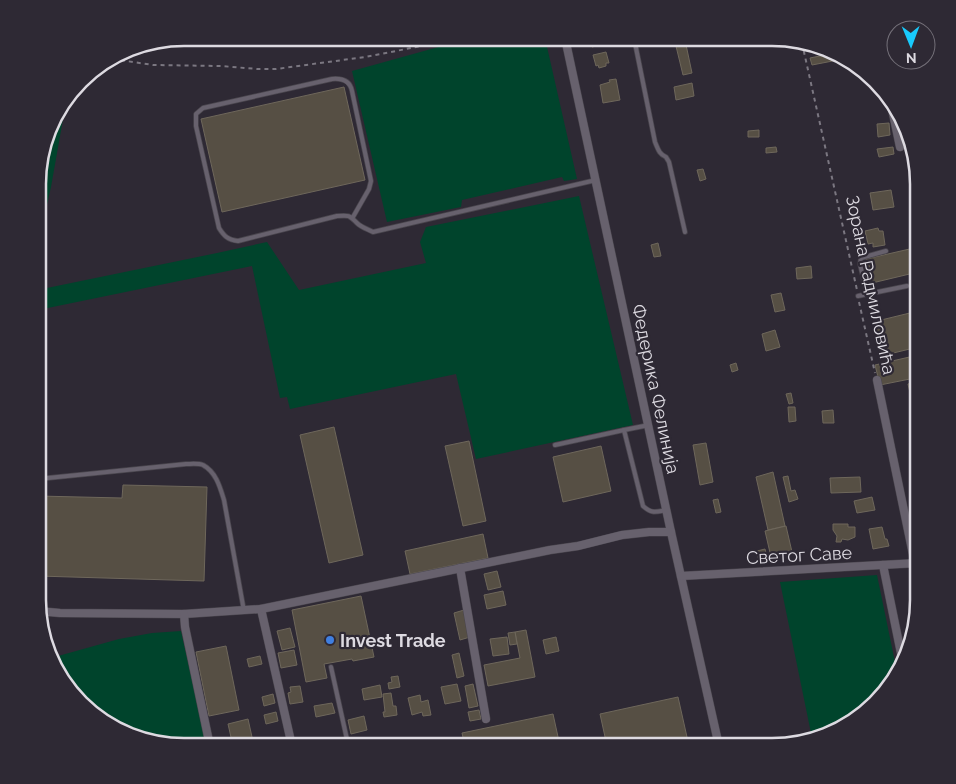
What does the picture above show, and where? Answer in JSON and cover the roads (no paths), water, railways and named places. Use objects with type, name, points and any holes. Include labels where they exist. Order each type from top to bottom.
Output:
[{"type":"street","name":"Федерика Фелинија","points":[[567,47],[717,737]]},
{"type":"street","points":[[895,124],[900,147]]},
{"type":"street","name":"Зорана Радмиловића","points":[[876,380],[910,536]]},
{"type":"street","points":[[47,612],[184,614],[261,608],[578,546],[622,535],[671,532]]},
{"type":"street","name":"Светог Саве","points":[[681,576],[910,564]]},
{"type":"street","points":[[883,565],[900,649]]},
{"type":"street","points":[[460,568],[486,719]]},
{"type":"street","points":[[261,608],[290,738]]},
{"type":"street","points":[[184,614],[185,628],[208,738]]},
{"type":"lane","points":[[636,47],[655,142],[661,155],[666,157],[668,162],[685,232]]},
{"type":"lane","points":[[353,217],[372,181],[351,85],[347,81],[332,79],[203,108],[196,114],[195,122],[219,228],[223,235],[230,240],[238,241],[347,215],[353,217],[356,222],[373,232],[596,180]]},
{"type":"lane","points":[[867,294],[860,264],[861,258],[886,251]]},
{"type":"lane","points":[[858,296],[907,286]]},
{"type":"lane","points":[[555,445],[649,425]]},
{"type":"lane","points":[[624,430],[643,506],[654,513],[667,510]]},
{"type":"lane","points":[[47,478],[202,464],[220,484],[244,610]]},
{"type":"lane","points":[[332,667],[347,738]]},
{"type":"place","name":"Invest Trade","points":[[330,640]]}]
